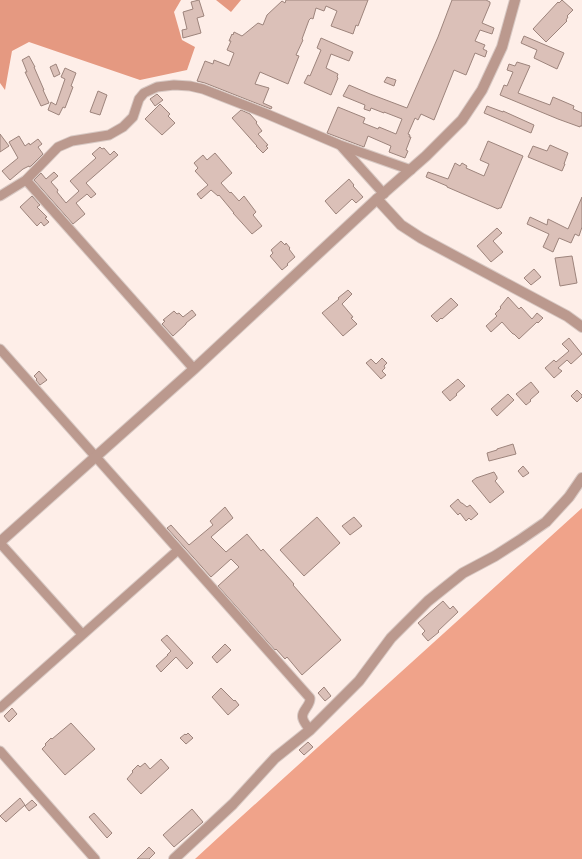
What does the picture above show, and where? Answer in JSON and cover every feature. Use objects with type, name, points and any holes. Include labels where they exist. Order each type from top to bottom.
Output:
[{"type":"street","points":[[82,634],[0,542],[194,369],[411,170],[462,120],[482,90],[502,47],[515,0]]},
{"type":"street","points":[[0,196],[26,180],[58,147],[72,141],[110,135],[123,127],[133,117],[139,99],[144,92],[157,87],[174,85],[204,89],[340,144],[411,170]]},
{"type":"street","points":[[340,144],[401,225],[421,238],[567,316],[582,327]]},
{"type":"street","points":[[26,180],[194,369]]},
{"type":"street","points":[[0,349],[310,698],[310,702],[302,714],[303,719],[310,730]]},
{"type":"street","points":[[174,859],[233,804],[275,758],[310,730],[359,681],[391,638],[428,601],[463,573],[495,556],[546,522],[569,497],[582,478]]},
{"type":"street","points":[[0,708],[178,550]]},
{"type":"street","points":[[0,751],[95,859]]},
{"type":"shaded area","points":[[0,0],[181,0],[174,12],[182,40],[195,47],[187,70],[140,80],[29,42],[12,51],[5,90],[0,83]]},
{"type":"shaded area","points":[[216,0],[241,0],[231,12]]},
{"type":"shaded area","points":[[582,508],[582,859],[195,859],[340,727]]},
{"type":"building","points":[[199,0],[204,16],[197,18],[201,33],[183,38],[182,30],[187,29],[183,12],[193,9],[191,2]]},
{"type":"building","points":[[286,0],[368,0],[358,26],[356,25],[353,34],[331,26],[337,11],[326,6],[324,11],[316,8],[313,19],[311,18],[309,20],[302,39],[303,40],[296,55],[299,56],[288,84],[260,72],[255,84],[269,88],[263,103],[272,107],[271,109],[197,81],[205,61],[213,64],[214,60],[229,66],[234,53],[227,50],[231,41],[229,41],[234,32],[242,36],[258,23],[263,25],[267,15],[282,1],[285,3]]},
{"type":"building","points":[[452,0],[486,0],[490,2],[482,23],[494,28],[492,34],[480,30],[475,41],[485,45],[483,49],[487,51],[485,57],[475,53],[466,75],[454,70],[434,120],[421,114],[418,120],[415,118],[408,134],[410,135],[409,137],[411,137],[406,150],[408,151],[405,158],[389,152],[391,146],[368,136],[364,147],[327,133],[338,107],[365,118],[363,123],[378,129],[379,127],[396,134],[402,119],[371,108],[370,111],[364,109],[365,105],[343,96],[349,85],[407,108],[438,37]]},
{"type":"building","points":[[562,0],[573,10],[567,16],[567,21],[546,42],[533,29],[558,2],[559,3]]},
{"type":"building","points":[[524,36],[564,53],[557,69],[534,58],[537,50],[521,43]]},
{"type":"building","points":[[321,38],[353,52],[349,61],[331,54],[326,68],[338,74],[338,78],[331,95],[304,83],[308,75],[310,76],[321,50],[317,48]]},
{"type":"building","points":[[29,56],[35,67],[49,103],[41,106],[25,72],[27,72],[22,60]]},
{"type":"building","points":[[517,62],[530,66],[518,93],[550,105],[553,97],[574,106],[573,109],[582,113],[582,126],[580,127],[558,119],[500,95],[504,85],[507,86],[513,72],[507,70],[509,64],[515,66]]},
{"type":"building","points":[[56,64],[60,74],[54,77],[50,67]]},
{"type":"building","points":[[65,68],[76,73],[71,86],[73,87],[65,108],[63,107],[59,115],[48,110],[51,102],[56,105],[65,79],[61,77]]},
{"type":"building","points":[[387,77],[396,80],[394,86],[384,82]]},
{"type":"building","points":[[98,91],[107,95],[100,115],[90,112]]},
{"type":"building","points":[[157,94],[163,100],[155,106],[150,99]]},
{"type":"building","points":[[160,104],[170,114],[168,116],[175,123],[162,135],[145,119]]},
{"type":"building","points":[[487,106],[503,111],[534,125],[531,133],[484,113]]},
{"type":"building","points":[[241,110],[250,114],[262,131],[258,134],[268,145],[266,146],[268,148],[263,153],[232,118]]},
{"type":"building","points":[[0,134],[9,146],[0,152]]},
{"type":"building","points":[[19,136],[25,146],[29,143],[30,145],[38,139],[42,144],[38,147],[43,154],[31,166],[23,169],[10,180],[2,171],[18,158],[9,142]]},
{"type":"building","points":[[488,141],[523,156],[501,208],[498,209],[426,177],[428,172],[448,179],[455,163],[460,166],[462,163],[467,166],[466,168],[484,176],[489,164],[480,160]]},
{"type":"building","points":[[550,145],[568,153],[562,171],[528,157],[533,146],[547,151]]},
{"type":"building","points":[[100,147],[102,149],[104,148],[110,155],[114,151],[118,155],[86,183],[96,194],[91,198],[87,194],[76,203],[85,214],[73,224],[34,180],[41,173],[46,179],[54,172],[58,176],[51,182],[66,203],[79,191],[70,181],[96,158],[92,154]]},
{"type":"building","points":[[215,153],[232,173],[221,183],[239,201],[244,196],[256,212],[253,215],[262,226],[252,234],[219,195],[218,196],[211,190],[201,199],[197,194],[208,185],[195,171],[198,168],[194,163],[203,155],[207,160]]},
{"type":"building","points":[[349,179],[363,197],[356,203],[352,199],[336,214],[325,201]]},
{"type":"building","points":[[32,196],[40,205],[37,207],[47,217],[45,218],[49,222],[44,226],[41,222],[37,226],[20,207]]},
{"type":"building","points":[[582,197],[582,227],[579,236],[575,234],[571,243],[559,238],[553,252],[543,247],[549,234],[527,224],[530,217],[547,225],[548,219],[568,229]]},
{"type":"building","points":[[497,228],[502,233],[493,241],[503,252],[491,262],[477,246]]},
{"type":"building","points":[[281,241],[285,245],[286,243],[295,257],[282,270],[270,256],[273,253],[271,250]]},
{"type":"building","points":[[572,256],[577,283],[560,286],[555,258]]},
{"type":"building","points":[[534,269],[541,277],[531,285],[524,278]]},
{"type":"building","points":[[348,290],[352,294],[342,304],[357,324],[343,336],[322,313]]},
{"type":"building","points":[[508,297],[519,309],[521,307],[532,319],[537,313],[543,318],[519,339],[502,322],[491,332],[486,326],[497,316],[495,314]]},
{"type":"building","points":[[451,298],[458,305],[437,322],[431,316]]},
{"type":"building","points":[[192,310],[196,315],[173,336],[162,324],[165,321],[163,320],[174,311],[183,317]]},
{"type":"building","points":[[569,338],[582,354],[571,364],[567,360],[558,368],[562,371],[554,378],[545,368],[554,360],[556,362],[569,351],[562,344]]},
{"type":"building","points":[[382,358],[387,363],[382,371],[386,375],[381,379],[366,363],[371,359],[376,364]]},
{"type":"building","points":[[39,371],[47,380],[40,385],[34,376]]},
{"type":"building","points":[[458,379],[465,386],[450,401],[442,392]]},
{"type":"building","points":[[531,382],[539,392],[526,405],[516,394]]},
{"type":"building","points":[[577,390],[582,397],[577,402],[571,396]]},
{"type":"building","points":[[508,394],[514,400],[497,416],[491,409]]},
{"type":"building","points":[[513,444],[516,454],[489,461],[487,453]]},
{"type":"building","points":[[523,466],[529,473],[523,477],[518,471]]},
{"type":"building","points":[[494,472],[497,477],[495,481],[504,492],[490,503],[472,481],[476,478]]},
{"type":"building","points":[[458,499],[467,507],[470,505],[478,514],[471,520],[469,518],[466,521],[460,513],[458,515],[450,506]]},
{"type":"building","points":[[225,507],[233,518],[211,537],[226,552],[247,534],[261,551],[263,549],[279,567],[341,640],[302,675],[287,657],[285,659],[276,649],[275,650],[218,586],[239,567],[231,559],[211,577],[167,528],[171,525],[189,545],[213,525],[210,521]]},
{"type":"building","points":[[317,517],[340,543],[304,576],[280,550]]},
{"type":"building","points":[[354,517],[362,526],[350,535],[342,526]]},
{"type":"building","points":[[443,601],[450,609],[453,606],[458,612],[428,641],[422,634],[425,631],[418,623]]},
{"type":"building","points":[[167,635],[193,663],[187,669],[176,657],[161,672],[156,666],[171,651],[161,640]]},
{"type":"building","points":[[225,644],[231,650],[217,663],[212,657]]},
{"type":"building","points":[[324,687],[331,696],[325,701],[318,693]]},
{"type":"building","points":[[221,688],[239,705],[228,715],[212,697]]},
{"type":"building","points":[[12,708],[17,714],[9,722],[4,716]]},
{"type":"building","points":[[71,723],[95,749],[65,775],[42,749],[51,738],[52,739]]},
{"type":"building","points":[[188,733],[193,738],[186,744],[180,738]]},
{"type":"building","points":[[308,742],[313,747],[304,755],[299,750]]},
{"type":"building","points":[[161,759],[169,768],[141,794],[127,779],[138,765],[140,767],[145,763],[150,769]]},
{"type":"building","points":[[20,798],[25,805],[6,822],[0,816]]},
{"type":"building","points":[[32,800],[37,805],[29,811],[25,806]]},
{"type":"building","points":[[192,809],[203,822],[174,847],[163,835]]},
{"type":"building","points":[[94,813],[112,833],[107,838],[89,817]]},
{"type":"building","points":[[149,847],[155,853],[149,859],[137,859]]}]
